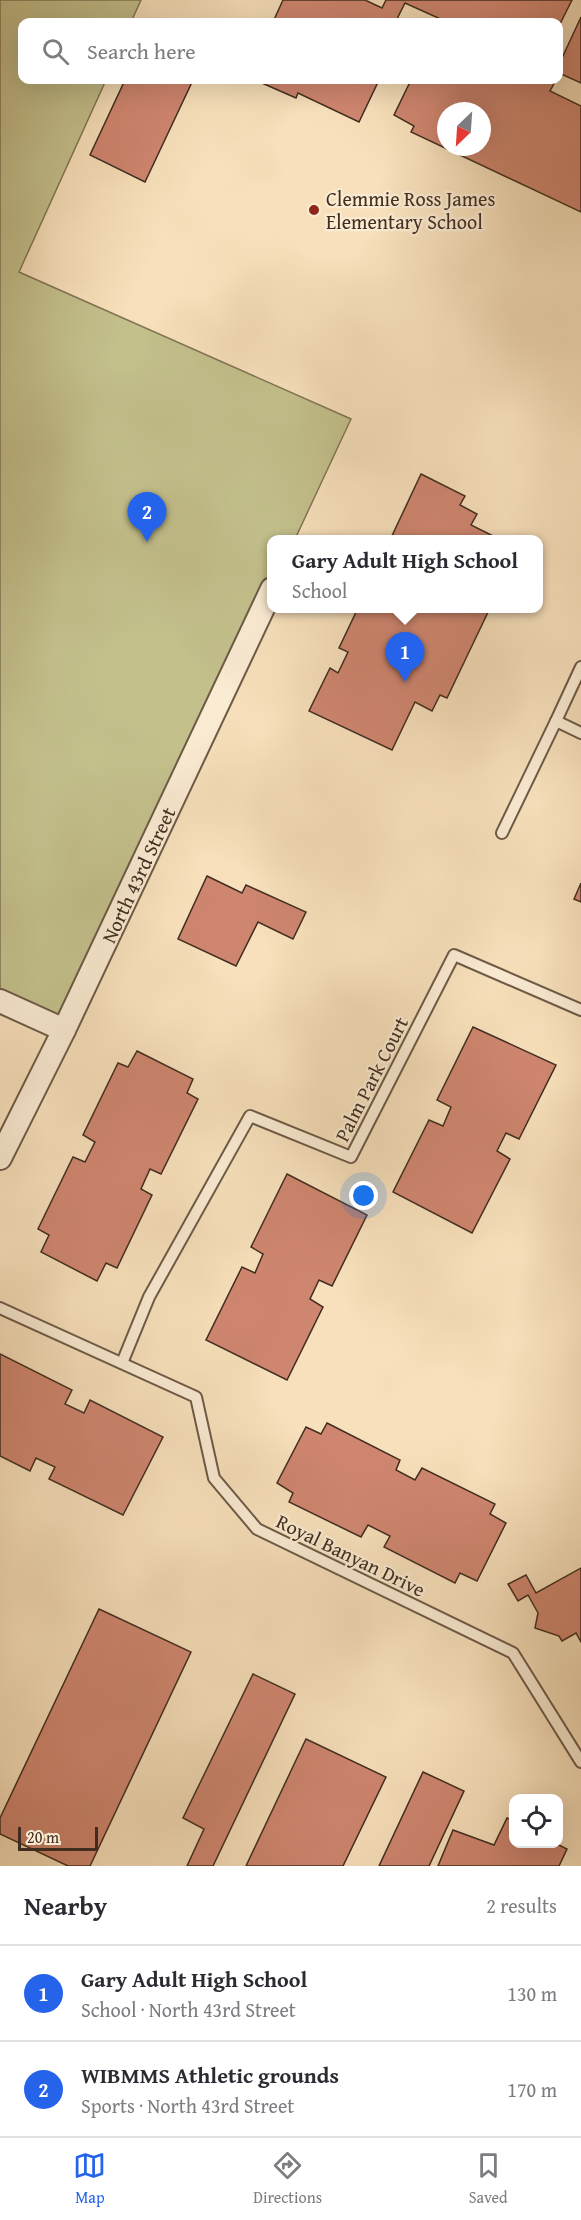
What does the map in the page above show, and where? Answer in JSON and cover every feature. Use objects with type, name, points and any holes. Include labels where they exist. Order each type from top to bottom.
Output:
[{"type":"street","name":"North 43rd Street","points":[[0,1158],[64,1030],[267,600]]},
{"type":"street","points":[[0,1001],[64,1030]]},
{"type":"lane","points":[[502,833],[581,667]]},
{"type":"lane","points":[[556,721],[581,733]]},
{"type":"lane","name":"Palm Park Court","points":[[122,1363],[149,1298],[250,1116],[351,1157],[454,955],[581,1010]]},
{"type":"lane","name":"Royal Banyan Drive","points":[[0,1308],[196,1397],[214,1478],[257,1529],[513,1653],[581,1762]]},
{"type":"shaded area","points":[[0,0],[141,0],[133,18],[18,18],[18,84],[104,84],[19,272],[351,419],[297,535],[267,535],[267,598],[64,1030],[0,1001]]},
{"type":"building","points":[[283,0],[365,0],[382,8],[386,0],[572,0],[563,18],[438,18],[405,3],[398,18],[275,18]]},
{"type":"building","points":[[581,17],[581,83],[563,75],[563,56]]},
{"type":"building","points":[[123,84],[191,84],[145,182],[90,155]]},
{"type":"building","points":[[264,84],[377,84],[359,122],[298,93],[296,98]]},
{"type":"building","points":[[409,84],[554,84],[550,91],[581,106],[581,212],[462,156],[491,156],[491,102],[437,102],[437,144],[411,132],[414,126],[394,115]]},
{"type":"building","points":[[421,474],[465,496],[460,505],[477,514],[471,525],[491,535],[392,535]]},
{"type":"building","points":[[356,613],[488,613],[447,698],[440,695],[432,711],[415,702],[392,750],[309,711],[330,668],[338,673],[348,652],[339,648]]},
{"type":"building","points":[[207,876],[242,893],[246,885],[306,912],[293,939],[258,922],[236,966],[178,939]]},
{"type":"building","points":[[581,883],[581,902],[574,899]]},
{"type":"building","points":[[473,1027],[556,1065],[519,1139],[506,1133],[497,1151],[510,1159],[472,1233],[393,1192],[429,1120],[443,1126],[451,1107],[437,1100]]},
{"type":"building","points":[[137,1051],[193,1079],[187,1093],[198,1099],[161,1174],[150,1169],[141,1189],[152,1195],[117,1268],[106,1263],[97,1281],[41,1252],[49,1235],[38,1229],[73,1157],[85,1162],[95,1142],[83,1135],[118,1063],[128,1067]]},
{"type":"building","points":[[287,1174],[367,1215],[332,1286],[319,1280],[310,1299],[323,1307],[287,1380],[206,1340],[242,1267],[255,1273],[263,1254],[251,1247]]},
{"type":"building","points":[[0,1354],[72,1390],[65,1404],[84,1413],[90,1400],[163,1437],[123,1515],[49,1479],[55,1467],[36,1458],[30,1471],[0,1456]]},
{"type":"building","points":[[327,1423],[400,1460],[396,1470],[415,1480],[422,1468],[495,1504],[490,1514],[506,1523],[477,1581],[460,1573],[455,1583],[384,1547],[390,1536],[368,1525],[361,1537],[289,1502],[293,1493],[277,1483],[306,1427],[321,1434]]},
{"type":"building","points":[[581,1568],[581,1642],[576,1633],[562,1641],[559,1636],[535,1628],[538,1613],[528,1595],[518,1601],[508,1584],[526,1575],[536,1593]]},
{"type":"building","points":[[99,1609],[191,1652],[90,1866],[68,1866],[0,1834],[0,1818]]},
{"type":"building","points":[[253,1674],[295,1694],[213,1866],[187,1866],[204,1829],[183,1818]]},
{"type":"building","points":[[306,1739],[386,1777],[343,1866],[246,1866]]},
{"type":"building","points":[[423,1772],[464,1791],[429,1866],[379,1866]]},
{"type":"building","points":[[507,1818],[509,1819],[509,1848],[563,1847],[567,1849],[559,1866],[438,1866],[453,1830],[494,1845]]},
{"type":"place","name":"Clemmie Ross James Elementary School","points":[[314,210]]},
{"type":"place","name":"WIBMMS Athletic grounds","points":[[147,542]]},
{"type":"place","name":"Gary Adult High School","points":[[405,682]]}]
